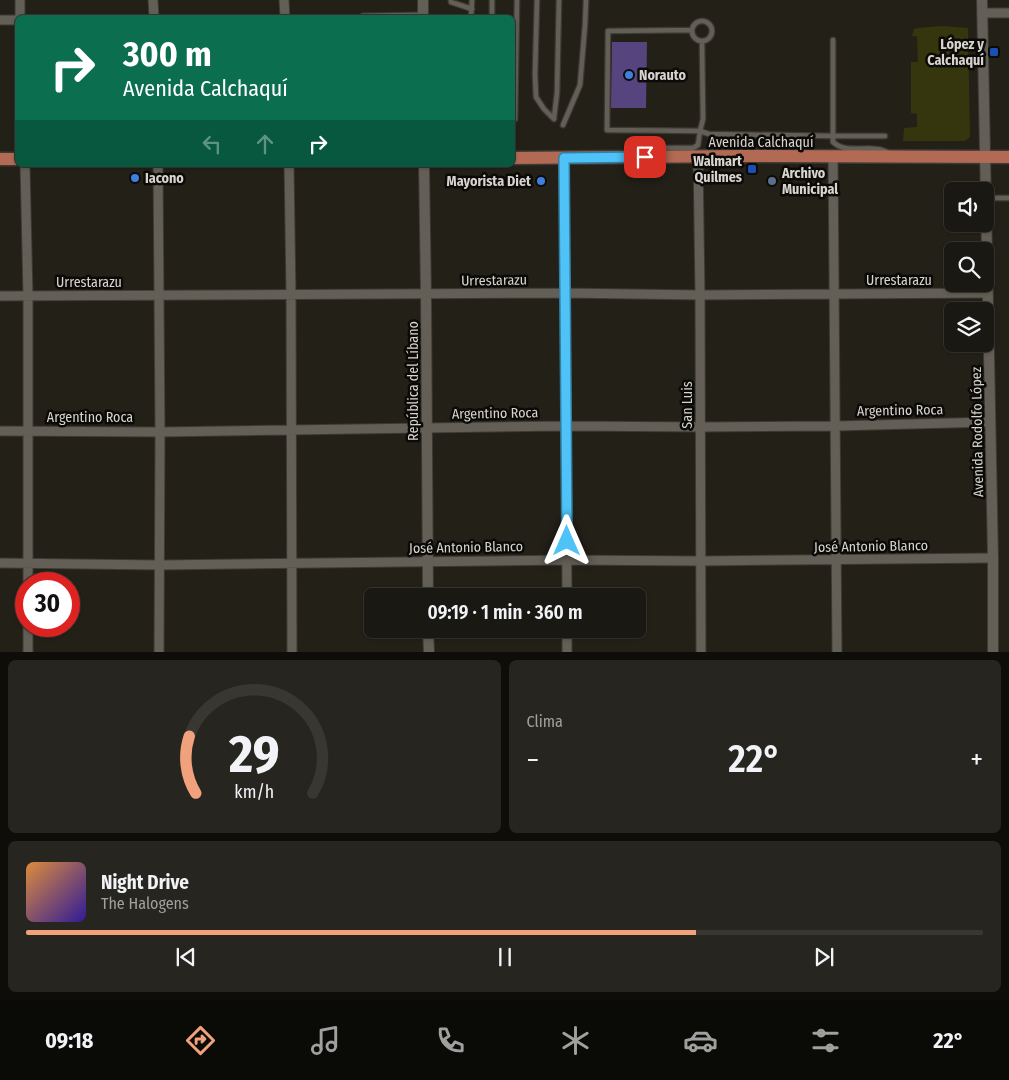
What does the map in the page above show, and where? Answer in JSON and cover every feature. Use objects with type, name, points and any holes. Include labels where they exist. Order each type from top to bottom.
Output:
[{"type":"main road","name":"Avenida Calchaquí","points":[[515,158],[1009,157]]},
{"type":"main road","points":[[0,159],[15,159]]},
{"type":"street","points":[[19,15],[20,0]]},
{"type":"street","points":[[154,0],[154,15]]},
{"type":"street","points":[[284,0],[284,15]]},
{"type":"street","points":[[423,0],[424,15]]},
{"type":"street","name":"Avenida Rodolfo López","points":[[982,0],[985,182]]},
{"type":"street","points":[[982,13],[1009,13]]},
{"type":"street","points":[[0,20],[15,19]]},
{"type":"street","name":"San Luis","points":[[698,157],[701,652]]},
{"type":"street","points":[[833,157],[837,652]]},
{"type":"street","points":[[564,158],[567,588]]},
{"type":"street","points":[[25,167],[28,296],[28,572]]},
{"type":"street","points":[[158,167],[159,652]]},
{"type":"street","points":[[289,167],[292,652]]},
{"type":"street","name":"República del Líbano","points":[[424,167],[428,588]]},
{"type":"street","name":"Avenida Rodolfo López","points":[[986,232],[993,652]]},
{"type":"street","name":"Urrestarazu","points":[[0,296],[987,293]]},
{"type":"street","name":"Argentino Roca","points":[[0,431],[160,432],[566,426],[836,426],[990,422]]},
{"type":"street","name":"José Antonio Blanco","points":[[0,563],[160,564],[993,558]]},
{"type":"street","points":[[28,637],[28,652]]},
{"type":"street","points":[[428,638],[429,652]]},
{"type":"street","points":[[567,638],[567,652]]},
{"type":"lane","points":[[451,0],[451,2],[472,9]]},
{"type":"lane","points":[[471,15],[472,0]]},
{"type":"lane","points":[[492,0],[492,15]]},
{"type":"lane","points":[[515,79],[517,0]]},
{"type":"lane","points":[[537,0],[536,97],[554,119],[557,93],[559,0]]},
{"type":"lane","points":[[564,125],[580,85],[586,0]]},
{"type":"lane","points":[[703,21],[712,28],[712,34],[708,39],[702,41],[696,39],[692,30],[697,22],[703,21]]},
{"type":"lane","points":[[692,30],[608,31],[607,130],[700,132],[708,134],[885,136]]},
{"type":"lane","points":[[833,40],[833,142],[844,148],[876,149],[905,158]]},
{"type":"lane","points":[[628,157],[652,148],[693,148],[698,145],[703,119],[702,41]]},
{"type":"lane","points":[[515,119],[520,119]]},
{"type":"lane","points":[[994,198],[1009,198]]},
{"type":"shaded area","points":[[942,26],[968,28],[970,137],[965,141],[903,141],[904,128],[917,127],[917,114],[911,113],[911,62],[918,62],[917,36],[912,36],[914,29]]},
{"type":"building","name":"Norauto","points":[[612,42],[647,42],[646,108],[611,108]]},
{"type":"place","name":"López y Calchaquí","points":[[994,52]]},
{"type":"place","name":"Norauto","points":[[629,75]]},
{"type":"place","name":"Walmart Quilmes","points":[[752,169]]},
{"type":"place","name":"Iacono","points":[[135,178]]},
{"type":"place","name":"Mayorista Diet","points":[[541,181]]},
{"type":"place","name":"Archivo Municipal","points":[[772,181]]},
{"type":"route","points":[[567,541],[564,158],[645,157]]}]
